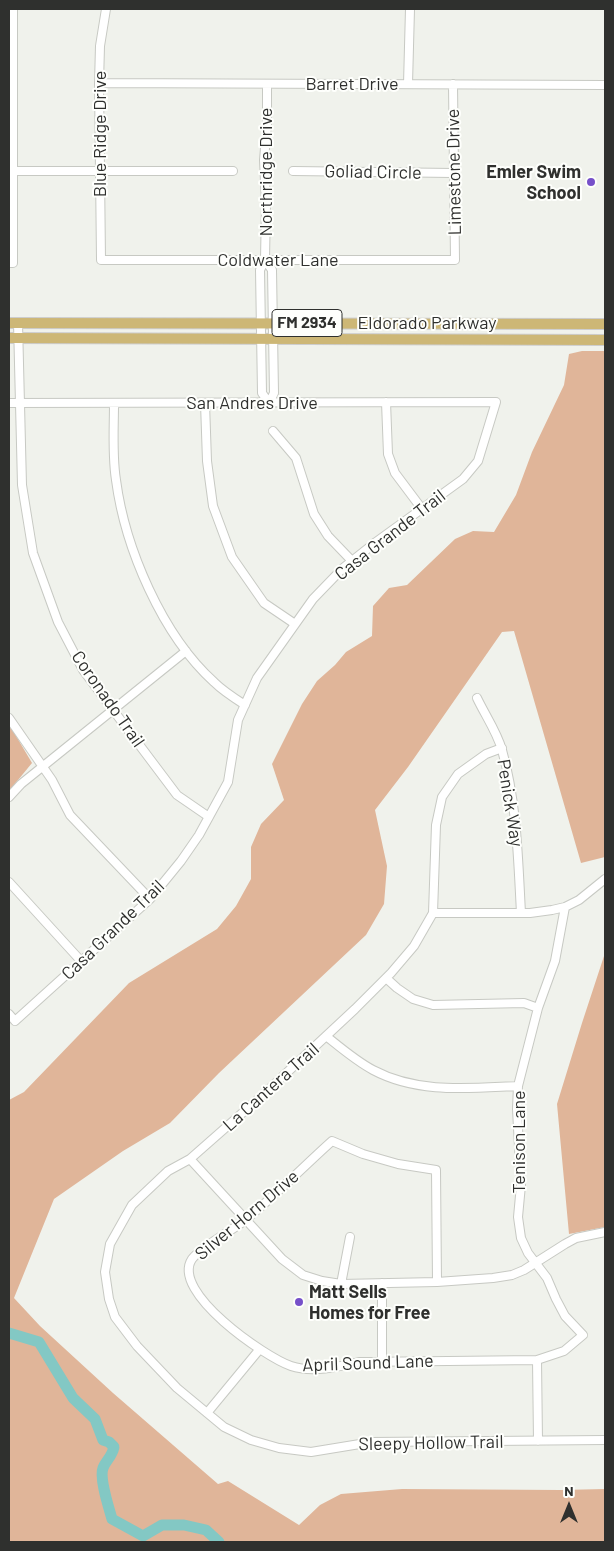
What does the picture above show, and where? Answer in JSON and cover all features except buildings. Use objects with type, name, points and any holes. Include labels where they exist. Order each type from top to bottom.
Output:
[{"type":"main road","name":"Eldorado Parkway","points":[[14,323],[605,324]]},
{"type":"main road","name":"Eldorado Parkway","points":[[14,338],[605,340]]},
{"type":"street","points":[[11,263],[10,170],[13,9]]},
{"type":"street","name":"Blue Ridge Drive","points":[[101,260],[99,83],[100,46],[106,9]]},
{"type":"street","points":[[408,84],[410,9]]},
{"type":"street","name":"Barret Drive","points":[[99,83],[605,85]]},
{"type":"street","name":"Northridge Drive","points":[[265,260],[272,270],[274,393],[269,403],[262,393],[260,270],[265,260],[266,204],[264,160],[267,126],[267,84]]},
{"type":"street","name":"Limestone Drive","points":[[453,84],[455,260]]},
{"type":"street","points":[[10,170],[234,171]]},
{"type":"street","name":"Goliad Circle","points":[[293,171],[454,173]]},
{"type":"street","name":"Coldwater Lane","points":[[101,260],[455,260]]},
{"type":"street","name":"Coronado Trail","points":[[14,323],[20,403],[22,485],[33,553],[58,622],[83,670],[177,795],[209,817]]},
{"type":"street","points":[[386,402],[388,454],[392,467],[422,508]]},
{"type":"street","name":"San Andres Drive","points":[[9,403],[496,402]]},
{"type":"street","name":"Casa Grande Trail","points":[[9,1014],[15,1021],[150,898],[182,861],[199,835],[228,782],[238,720],[256,678],[313,599],[342,569],[463,479],[478,462],[496,402]]},
{"type":"street","points":[[114,403],[116,479],[129,538],[151,595],[186,652],[214,683],[244,705]]},
{"type":"street","points":[[205,403],[206,462],[213,506],[232,557],[264,604],[295,624]]},
{"type":"street","points":[[273,431],[296,458],[314,514],[328,536],[352,561]]},
{"type":"street","points":[[9,797],[21,784],[186,652]]},
{"type":"street","name":"Penick Way","points":[[477,698],[502,748],[516,822],[521,913]]},
{"type":"street","points":[[9,718],[52,780],[70,815],[150,898]]},
{"type":"street","name":"La Cantera Trail","points":[[207,1412],[177,1388],[137,1346],[115,1316],[109,1300],[105,1272],[110,1244],[132,1205],[168,1171],[190,1159],[326,1036],[386,978],[414,946],[433,913],[436,825],[442,797],[458,774],[486,754],[502,748]]},
{"type":"street","points":[[433,913],[521,913],[552,910],[566,907],[579,900],[605,879]]},
{"type":"street","points":[[9,882],[81,961]]},
{"type":"street","name":"Tenison Lane","points":[[566,907],[555,961],[538,1008],[518,1086],[517,1109],[521,1185],[518,1216],[521,1238],[528,1253],[548,1278],[556,1300],[565,1316],[583,1335]]},
{"type":"street","points":[[386,978],[413,999],[433,1005],[524,1003],[538,1008]]},
{"type":"street","points":[[326,1036],[374,1071],[418,1086],[460,1089],[518,1086]]},
{"type":"street","name":"Silver Horn Drive","points":[[188,1270],[192,1259],[203,1249],[246,1219],[332,1141],[363,1154],[398,1164],[436,1170],[437,1282]]},
{"type":"street","points":[[190,1159],[282,1259],[303,1274],[322,1281],[341,1284],[437,1282],[512,1275],[576,1238],[605,1232]]},
{"type":"street","points":[[341,1284],[350,1236]]},
{"type":"street","name":"April Sound Lane","points":[[188,1270],[191,1284],[203,1302],[226,1324],[259,1350],[291,1366],[310,1369],[342,1366],[359,1362],[537,1360],[564,1351],[583,1335]]},
{"type":"street","points":[[382,1283],[382,1362]]},
{"type":"street","points":[[207,1412],[259,1350]]},
{"type":"street","points":[[537,1360],[538,1441]]},
{"type":"street","name":"Sleepy Hollow Trail","points":[[207,1412],[224,1427],[251,1440],[279,1448],[311,1452],[372,1442],[605,1440]]},
{"type":"shaded area","points":[[582,351],[605,351],[605,857],[581,863],[514,631],[502,632],[408,767],[375,810],[387,866],[384,904],[366,935],[219,1073],[170,1123],[123,1151],[54,1199],[14,1298],[40,1326],[113,1393],[218,1484],[228,1481],[299,1525],[320,1505],[341,1494],[402,1489],[605,1489],[605,1542],[9,1542],[9,1100],[24,1092],[129,983],[217,929],[236,906],[251,879],[251,847],[261,824],[284,800],[272,764],[302,704],[317,681],[346,652],[372,636],[373,606],[389,588],[407,585],[455,539],[473,531],[494,532],[516,495],[532,452],[564,385],[569,354]]},
{"type":"shaded area","points":[[9,724],[32,763],[9,791]]},
{"type":"shaded area","points":[[605,953],[605,1227],[569,1234],[557,1104]]},
{"type":"waterway","points":[[9,1333],[39,1342],[73,1398],[95,1419],[103,1440],[109,1442],[114,1447],[104,1465],[102,1473],[112,1519],[143,1536],[162,1525],[184,1525],[206,1530],[219,1542]]},
{"type":"place","name":"Emler Swim School","points":[[591,182]]},
{"type":"place","name":"Matt Sells Homes for Free","points":[[299,1302]]}]
